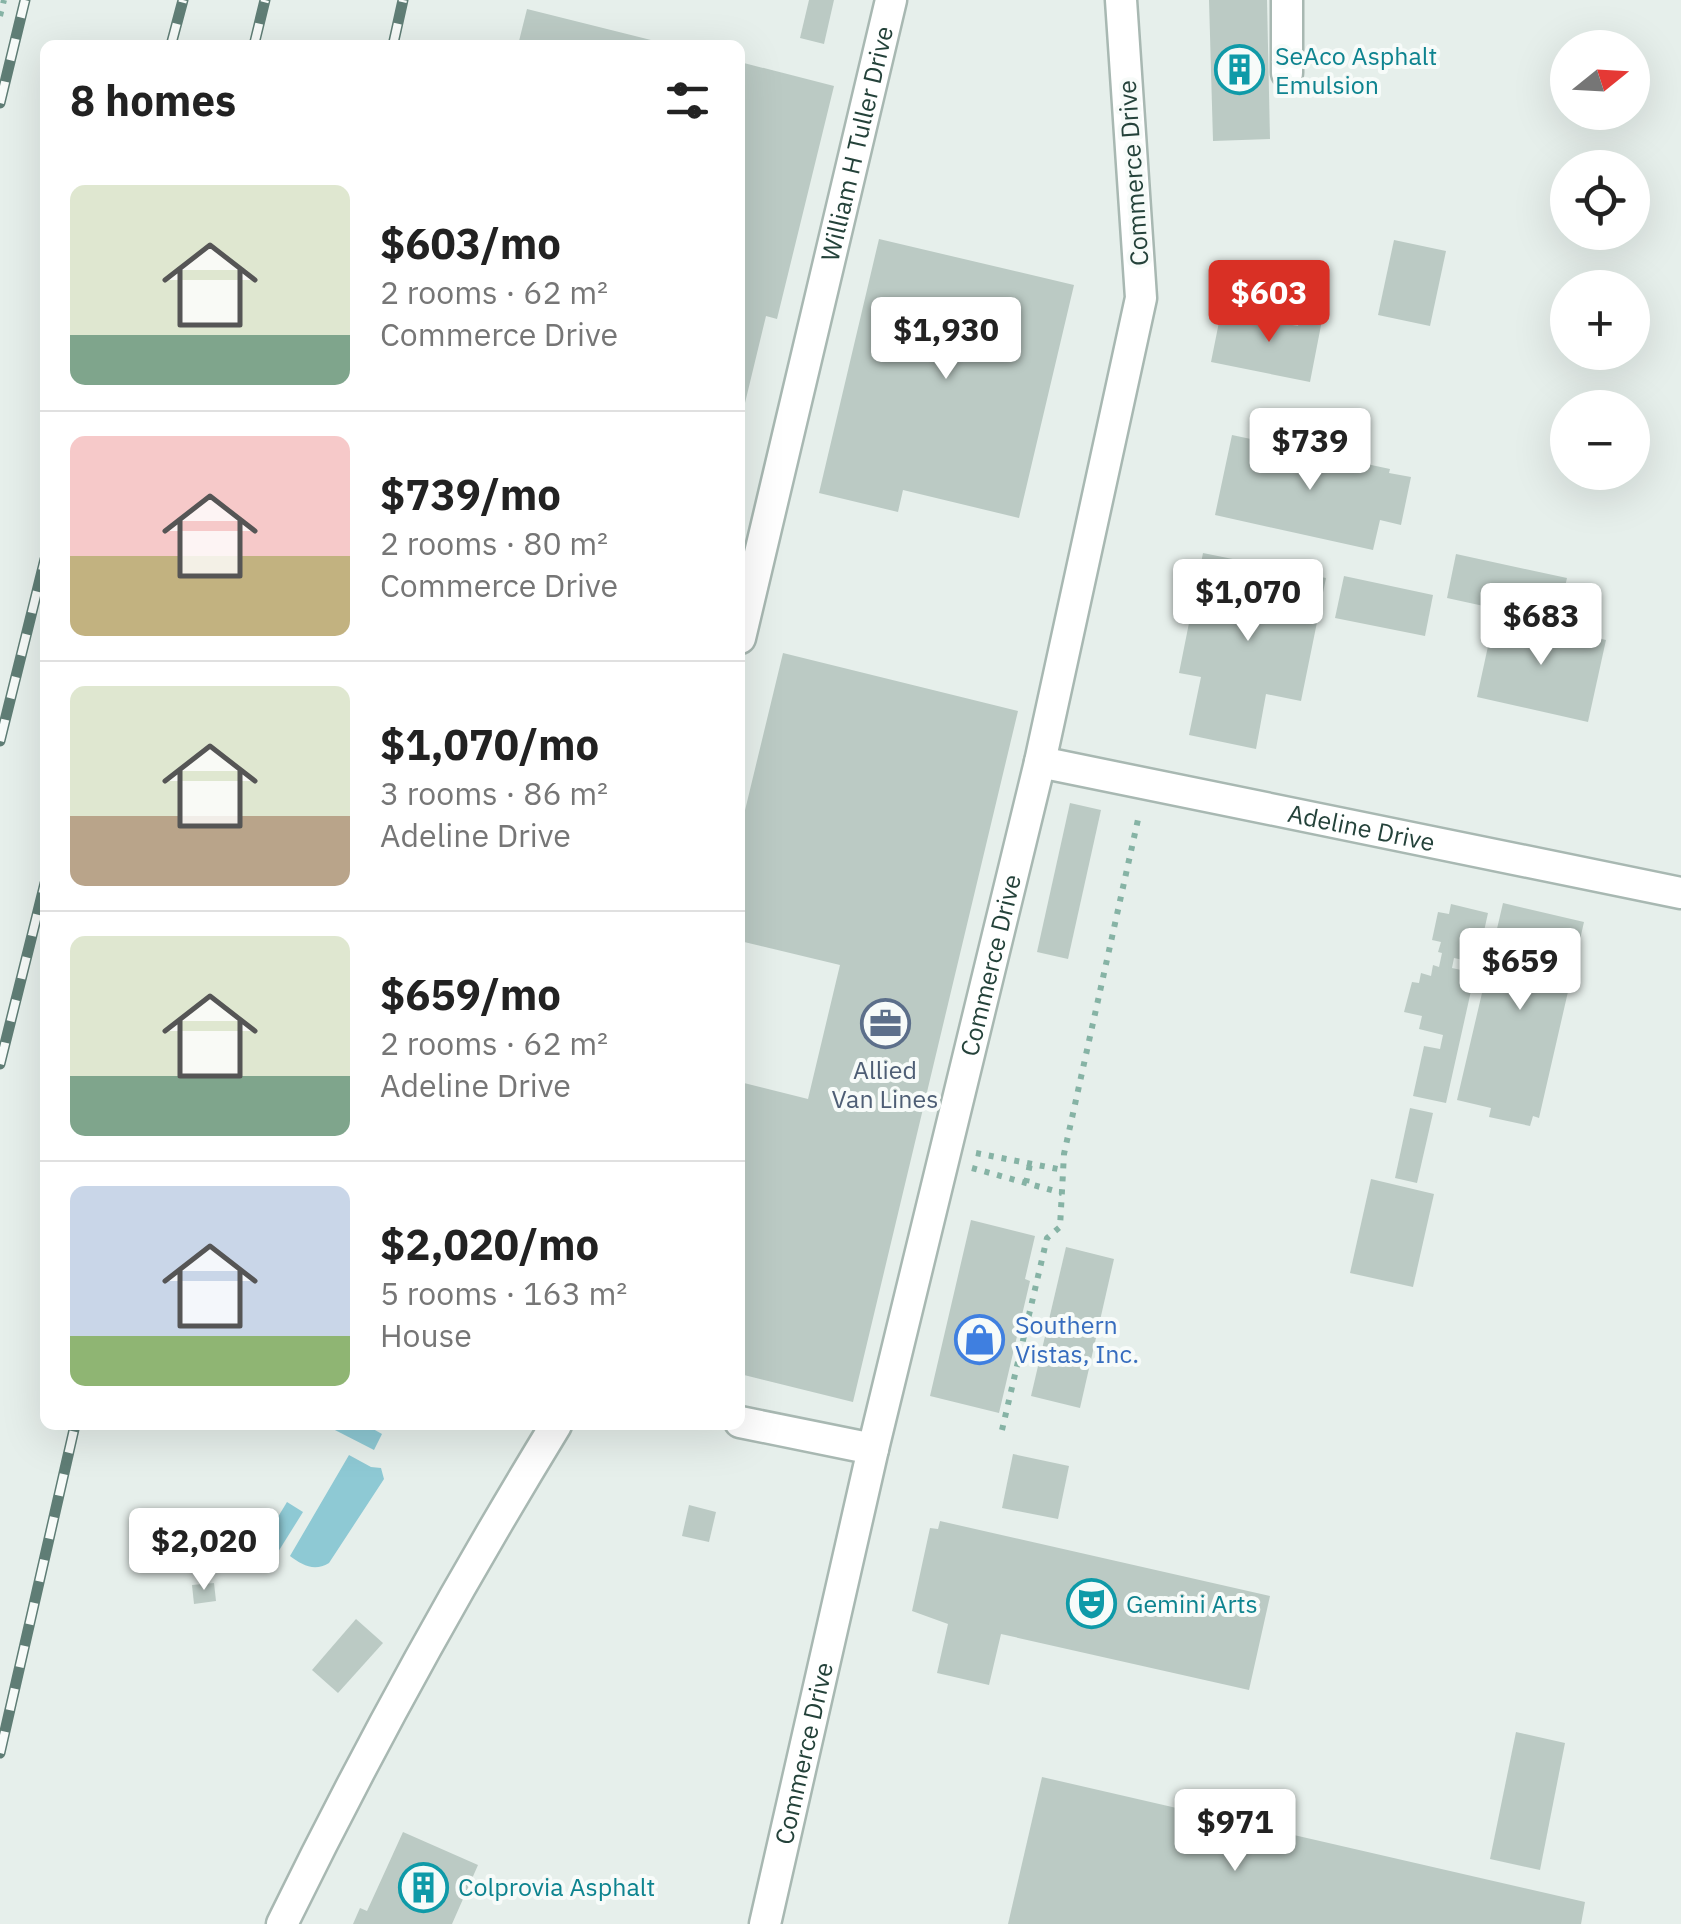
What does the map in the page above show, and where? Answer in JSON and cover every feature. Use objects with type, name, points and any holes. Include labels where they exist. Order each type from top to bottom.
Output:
[{"type":"street","name":"William H Tuller Drive","points":[[745,617],[891,0]]},
{"type":"street","name":"Commerce Drive","points":[[765,1924],[872,1449],[1040,762],[1141,298],[1121,0]]},
{"type":"street","points":[[1286,0],[1287,73]]},
{"type":"street","name":"Adeline Drive","points":[[1040,762],[1681,893]]},
{"type":"street","points":[[745,1423],[872,1449]]},
{"type":"street","points":[[282,1924],[339,1807],[553,1430]]},
{"type":"path","points":[[0,16],[4,0]]},
{"type":"path","points":[[1002,1430],[1047,1238],[1060,1228],[1064,1170],[1146,784]]},
{"type":"path","points":[[945,1154],[1064,1170]]},
{"type":"path","points":[[945,1154],[1062,1194]]},
{"type":"path","points":[[1026,1183],[1030,1164]]},
{"type":"water","points":[[335,1430],[375,1430],[382,1434],[374,1450]]},
{"type":"water","points":[[349,1455],[381,1468],[384,1479],[329,1563],[318,1567],[304,1565],[290,1556]]},
{"type":"water","points":[[287,1502],[303,1512],[273,1560],[258,1550]]},
{"type":"building","points":[[809,0],[834,0],[824,44],[800,38]]},
{"type":"building","name":"SeAco Asphalt Emulsion","points":[[1209,0],[1267,0],[1270,139],[1213,141]]},
{"type":"building","points":[[527,9],[651,40],[519,40]]},
{"type":"building","points":[[745,63],[834,86],[777,319],[766,316],[745,403]]},
{"type":"building","points":[[879,239],[1074,285],[1019,518],[903,490],[898,512],[819,493]]},
{"type":"building","points":[[1394,240],[1446,251],[1430,326],[1378,315]]},
{"type":"building","points":[[1301,311],[1323,315],[1310,382],[1211,362],[1221,312],[1298,326]]},
{"type":"building","points":[[1232,435],[1411,477],[1401,525],[1380,520],[1373,550],[1215,515]]},
{"type":"building","points":[[1203,553],[1326,578],[1301,701],[1266,694],[1256,749],[1189,735],[1201,677],[1179,673]]},
{"type":"building","points":[[1456,554],[1567,578],[1557,622],[1447,598]]},
{"type":"building","points":[[1344,576],[1433,595],[1425,636],[1335,618]]},
{"type":"building","points":[[1495,614],[1606,640],[1588,722],[1477,697]]},
{"type":"building","name":"Allied Van Lines","points":[[783,653],[1018,711],[853,1402],[745,1375],[745,1083],[808,1099],[840,965],[745,942],[745,810]]},
{"type":"building","points":[[1070,803],[1101,810],[1068,959],[1037,952]]},
{"type":"building","points":[[1503,903],[1584,922],[1539,1118],[1533,1116],[1530,1126],[1489,1117],[1491,1108],[1457,1100]]},
{"type":"building","points":[[1451,904],[1488,913],[1477,963],[1454,958],[1452,968],[1475,973],[1446,1103],[1413,1096],[1424,1046],[1440,1049],[1443,1035],[1419,1029],[1422,1016],[1404,1012],[1412,982],[1419,983],[1421,973],[1431,976],[1433,965],[1439,967],[1441,942],[1432,940],[1438,912],[1449,914]]},
{"type":"building","points":[[1410,1108],[1433,1113],[1417,1183],[1395,1178]]},
{"type":"building","points":[[1371,1179],[1434,1194],[1413,1287],[1350,1273]]},
{"type":"building","name":"Southern Vistas, Inc.","points":[[971,1220],[1035,1236],[1025,1279],[1030,1281],[999,1413],[930,1396]]},
{"type":"building","points":[[1066,1247],[1114,1259],[1080,1408],[1031,1396]]},
{"type":"building","points":[[1013,1454],[1069,1466],[1058,1519],[1002,1508]]},
{"type":"building","points":[[689,1505],[716,1512],[709,1542],[682,1536]]},
{"type":"building","name":"Gemini Arts","points":[[940,1521],[1270,1596],[1249,1690],[1001,1634],[989,1685],[937,1673],[948,1624],[912,1611],[930,1528],[938,1529]]},
{"type":"building","points":[[214,1583],[216,1601],[194,1604],[192,1585]]},
{"type":"building","points":[[356,1619],[383,1643],[338,1693],[312,1670]]},
{"type":"building","points":[[1516,1732],[1565,1743],[1540,1870],[1490,1859]]},
{"type":"building","points":[[1042,1777],[1585,1902],[1581,1924],[1008,1924]]},
{"type":"building","name":"Colprovia Asphalt","points":[[403,1832],[478,1865],[452,1924],[353,1924],[360,1908],[367,1911]]},
{"type":"railway","points":[[0,103],[25,0]]},
{"type":"railway","points":[[172,40],[183,0]]},
{"type":"railway","points":[[255,40],[265,0]]},
{"type":"railway","points":[[394,40],[403,0]]},
{"type":"railway","points":[[0,741],[40,579]]},
{"type":"railway","points":[[0,1064],[40,903]]},
{"type":"railway","points":[[0,1753],[74,1430]]},
{"type":"place","name":"SeAco Asphalt Emulsion","points":[[1240,70]]},
{"type":"place","name":"Allied Van Lines","points":[[885,1024]]},
{"type":"place","name":"Southern Vistas, Inc.","points":[[980,1339]]},
{"type":"place","name":"Gemini Arts","points":[[1091,1604]]},
{"type":"place","name":"Colprovia Asphalt","points":[[423,1887]]}]
